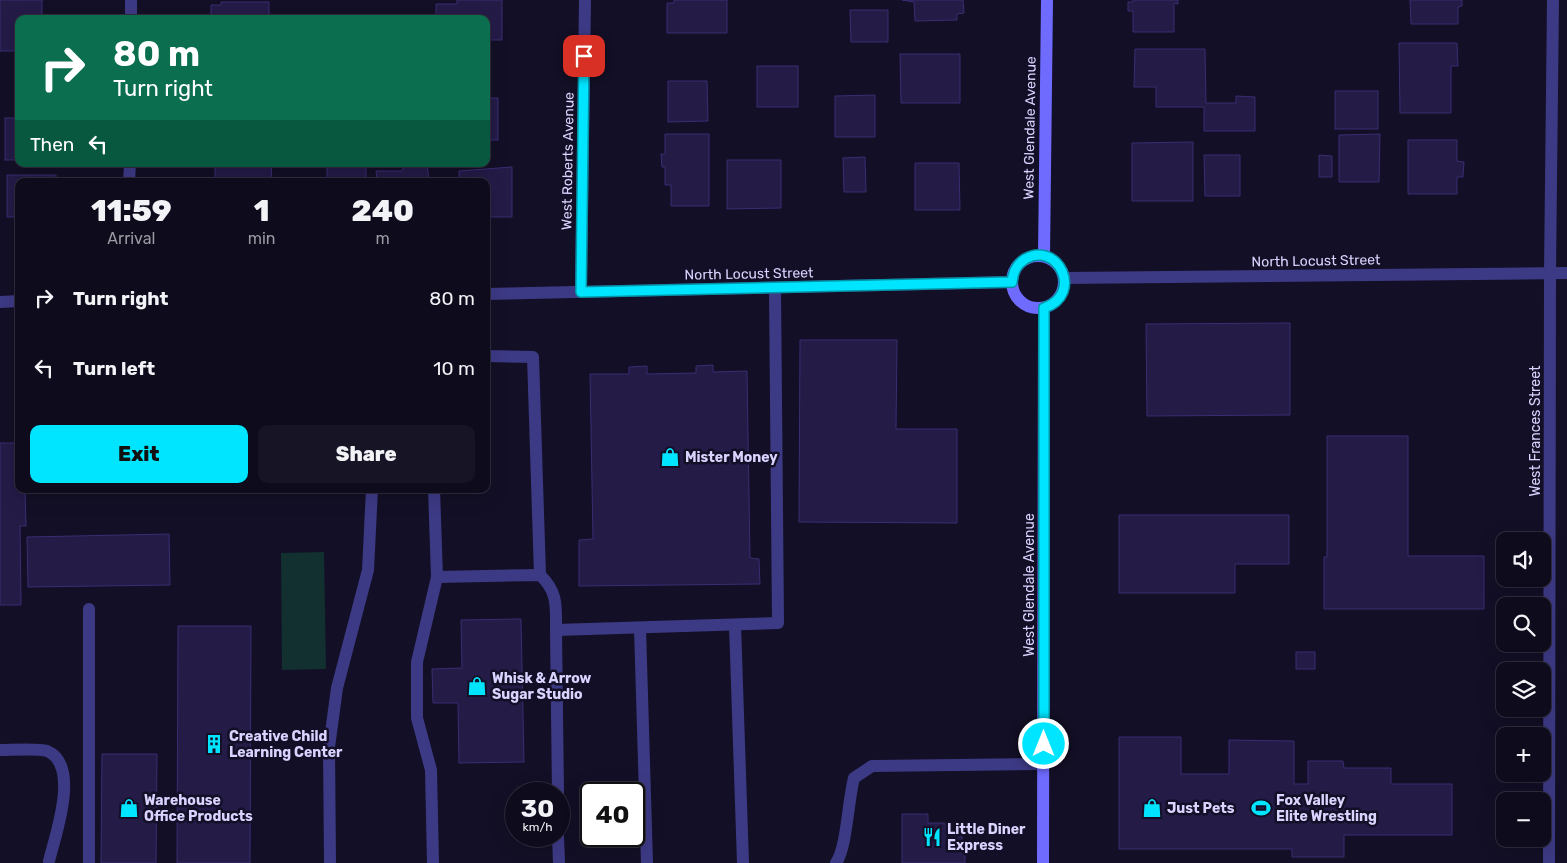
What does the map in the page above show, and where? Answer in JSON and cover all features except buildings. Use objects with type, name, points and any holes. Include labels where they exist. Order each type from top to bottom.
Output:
[{"type":"street","points":[[131,0],[131,15]]},
{"type":"street","name":"West Roberts Avenue","points":[[581,292],[585,0]]},
{"type":"street","name":"West Glendale Avenue","points":[[1044,256],[1046,0]]},
{"type":"street","name":"West Frances Street","points":[[1549,863],[1550,274],[1553,0]]},
{"type":"street","points":[[1044,256],[1058,264],[1064,278],[1062,294],[1051,305],[1044,308],[1028,307],[1013,290],[1012,282],[1016,267],[1029,257],[1044,256]]},
{"type":"street","name":"North Locust Street","points":[[1064,278],[1567,273]]},
{"type":"street","name":"North Locust Street","points":[[490,294],[775,289],[1012,282]]},
{"type":"street","points":[[556,630],[778,623],[775,289]]},
{"type":"street","points":[[0,302],[15,301]]},
{"type":"street","name":"West Glendale Avenue","points":[[1043,863],[1044,308]]},
{"type":"street","points":[[490,356],[533,357],[540,574],[551,585],[556,601],[558,782]]},
{"type":"street","points":[[330,863],[330,747],[337,688],[368,570],[372,493]]},
{"type":"street","points":[[433,863],[431,770],[416,718],[417,662],[436,577],[434,493]]},
{"type":"street","points":[[436,577],[540,574]]},
{"type":"street","points":[[89,609],[89,863]]},
{"type":"street","points":[[735,624],[743,863]]},
{"type":"street","points":[[640,628],[647,863]]},
{"type":"street","points":[[0,750],[47,751],[60,762],[63,774],[64,803],[49,861]]},
{"type":"street","points":[[836,863],[842,855],[848,800],[854,778],[872,766],[1044,764]]},
{"type":"street","points":[[558,847],[559,863]]},
{"type":"green space","points":[[324,552],[326,669],[282,670],[281,553]]},
{"type":"place","name":"Mister Money","points":[[670,457]]},
{"type":"place","name":"Whisk & Arrow Sugar Studio","points":[[477,686]]},
{"type":"place","name":"Creative Child Learning Center","points":[[214,744]]},
{"type":"place","name":"Warehouse Office Products","points":[[129,808]]},
{"type":"place","name":"Just Pets","points":[[1152,808]]},
{"type":"place","name":"Fox Valley Elite Wrestling","points":[[1261,808]]},
{"type":"place","name":"Little Diner Express","points":[[932,837]]},
{"type":"route","points":[[584,56],[581,292],[775,289],[1012,282],[1016,267],[1029,257],[1036,255],[1044,256],[1058,264],[1064,278],[1062,294],[1051,305],[1044,308],[1044,744]]}]
